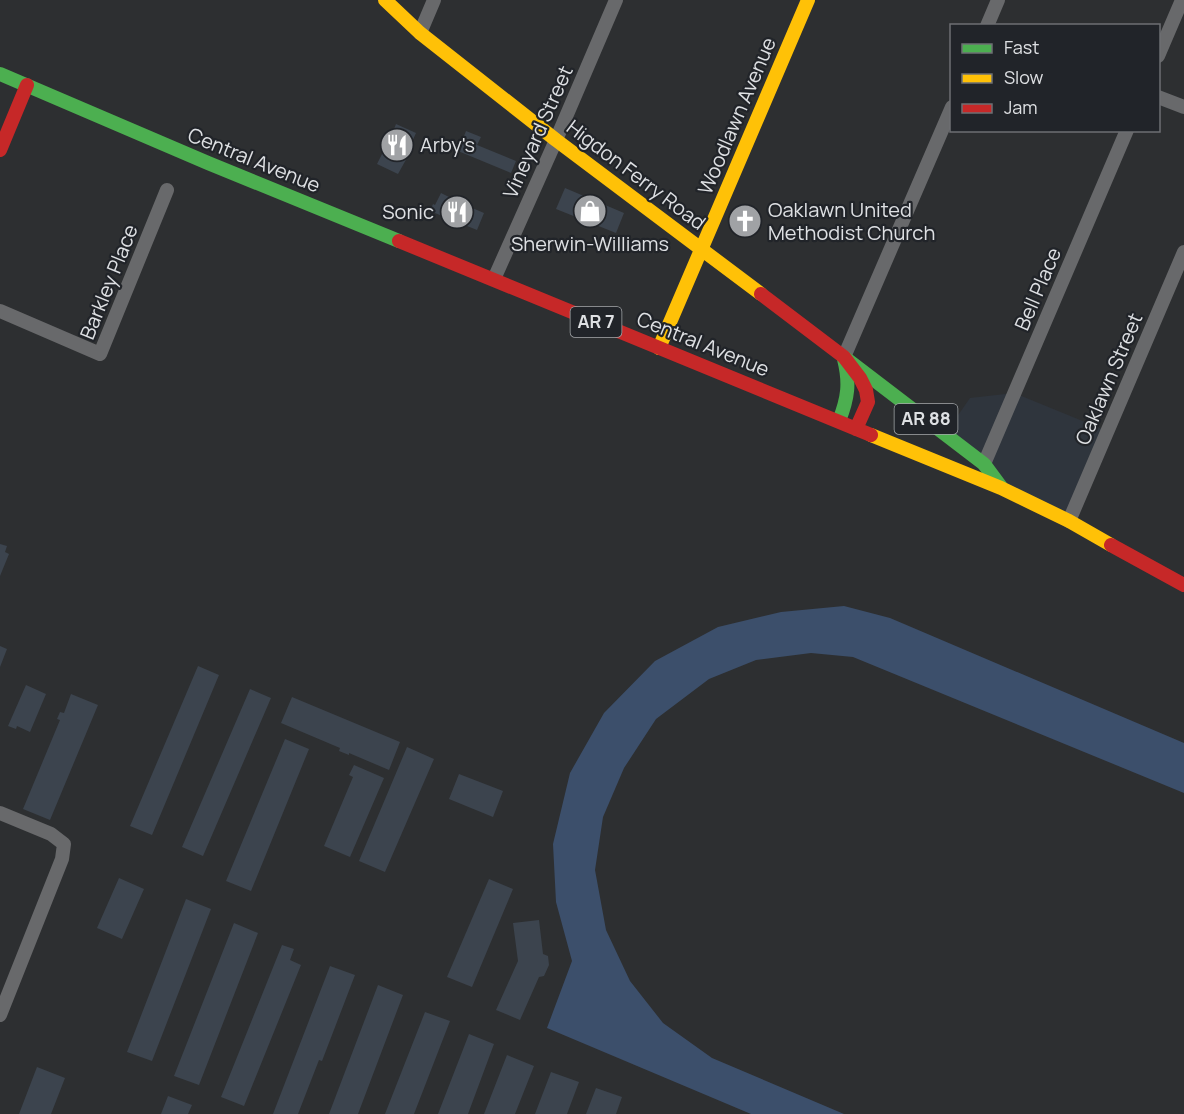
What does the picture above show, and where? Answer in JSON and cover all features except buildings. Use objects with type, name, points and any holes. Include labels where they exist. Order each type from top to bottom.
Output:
[{"type":"main road","name":"Higdon Ferry Road","points":[[385,0],[420,33],[556,140],[844,357]]},
{"type":"main road","name":"Woodlawn Avenue","points":[[659,348],[808,0]]},
{"type":"main road","name":"Central Avenue","points":[[0,74],[208,163],[1001,488],[1069,520],[1184,585]]},
{"type":"main road","points":[[0,150],[27,85]]},
{"type":"main road","points":[[839,421],[846,399],[849,375],[844,357]]},
{"type":"main road","points":[[844,357],[862,380],[867,392],[868,403],[856,429]]},
{"type":"main road","name":"AR 88","points":[[844,357],[984,464],[1001,488]]},
{"type":"street","points":[[420,33],[434,0]]},
{"type":"street","name":"Vineyard Street","points":[[494,279],[616,0]]},
{"type":"street","points":[[988,24],[998,0]]},
{"type":"street","points":[[1160,51],[1182,0]]},
{"type":"street","points":[[1160,98],[1184,107]]},
{"type":"street","points":[[844,357],[950,109]]},
{"type":"street","name":"Bell Place","points":[[984,464],[1126,132]]},
{"type":"street","name":"Barkley Place","points":[[0,311],[100,354],[167,190]]},
{"type":"street","name":"Oaklawn Street","points":[[1069,520],[1184,252]]},
{"type":"street","points":[[0,813],[51,834],[64,844],[62,859],[0,1016]]},
{"type":"shaded area","points":[[1014,393],[1107,431],[1069,521],[1001,488],[945,434],[970,398]]},
{"type":"shaded area","points":[[844,606],[890,618],[1184,743],[1184,793],[853,657],[811,653],[756,660],[709,679],[656,719],[624,768],[603,817],[595,870],[606,930],[630,981],[663,1023],[712,1058],[844,1114],[751,1114],[547,1028],[572,961],[556,902],[553,844],[570,773],[604,713],[655,661],[718,627],[781,612]]},
{"type":"traffic: fast","points":[[0,74],[399,241]]},
{"type":"traffic: fast","points":[[844,357],[984,464],[1001,487]]},
{"type":"traffic: fast","points":[[839,421],[847,390],[844,359]]},
{"type":"traffic: slow","points":[[385,0],[420,33],[556,140],[761,294]]},
{"type":"traffic: slow","points":[[659,348],[808,0]]},
{"type":"traffic: slow","points":[[871,435],[1001,488],[1069,521],[1111,545]]},
{"type":"traffic: jam","points":[[0,150],[27,85]]},
{"type":"traffic: jam","points":[[399,241],[871,435]]},
{"type":"traffic: jam","points":[[761,294],[844,357],[860,378],[866,390],[868,402],[856,429]]},
{"type":"traffic: jam","points":[[1111,545],[1184,585]]},
{"type":"place","name":"Arby's","points":[[397,145]]},
{"type":"place","name":"Sherwin-Williams","points":[[590,211]]},
{"type":"place","name":"Sonic","points":[[457,212]]},
{"type":"place","name":"Oaklawn United Methodist Church","points":[[745,221]]}]
